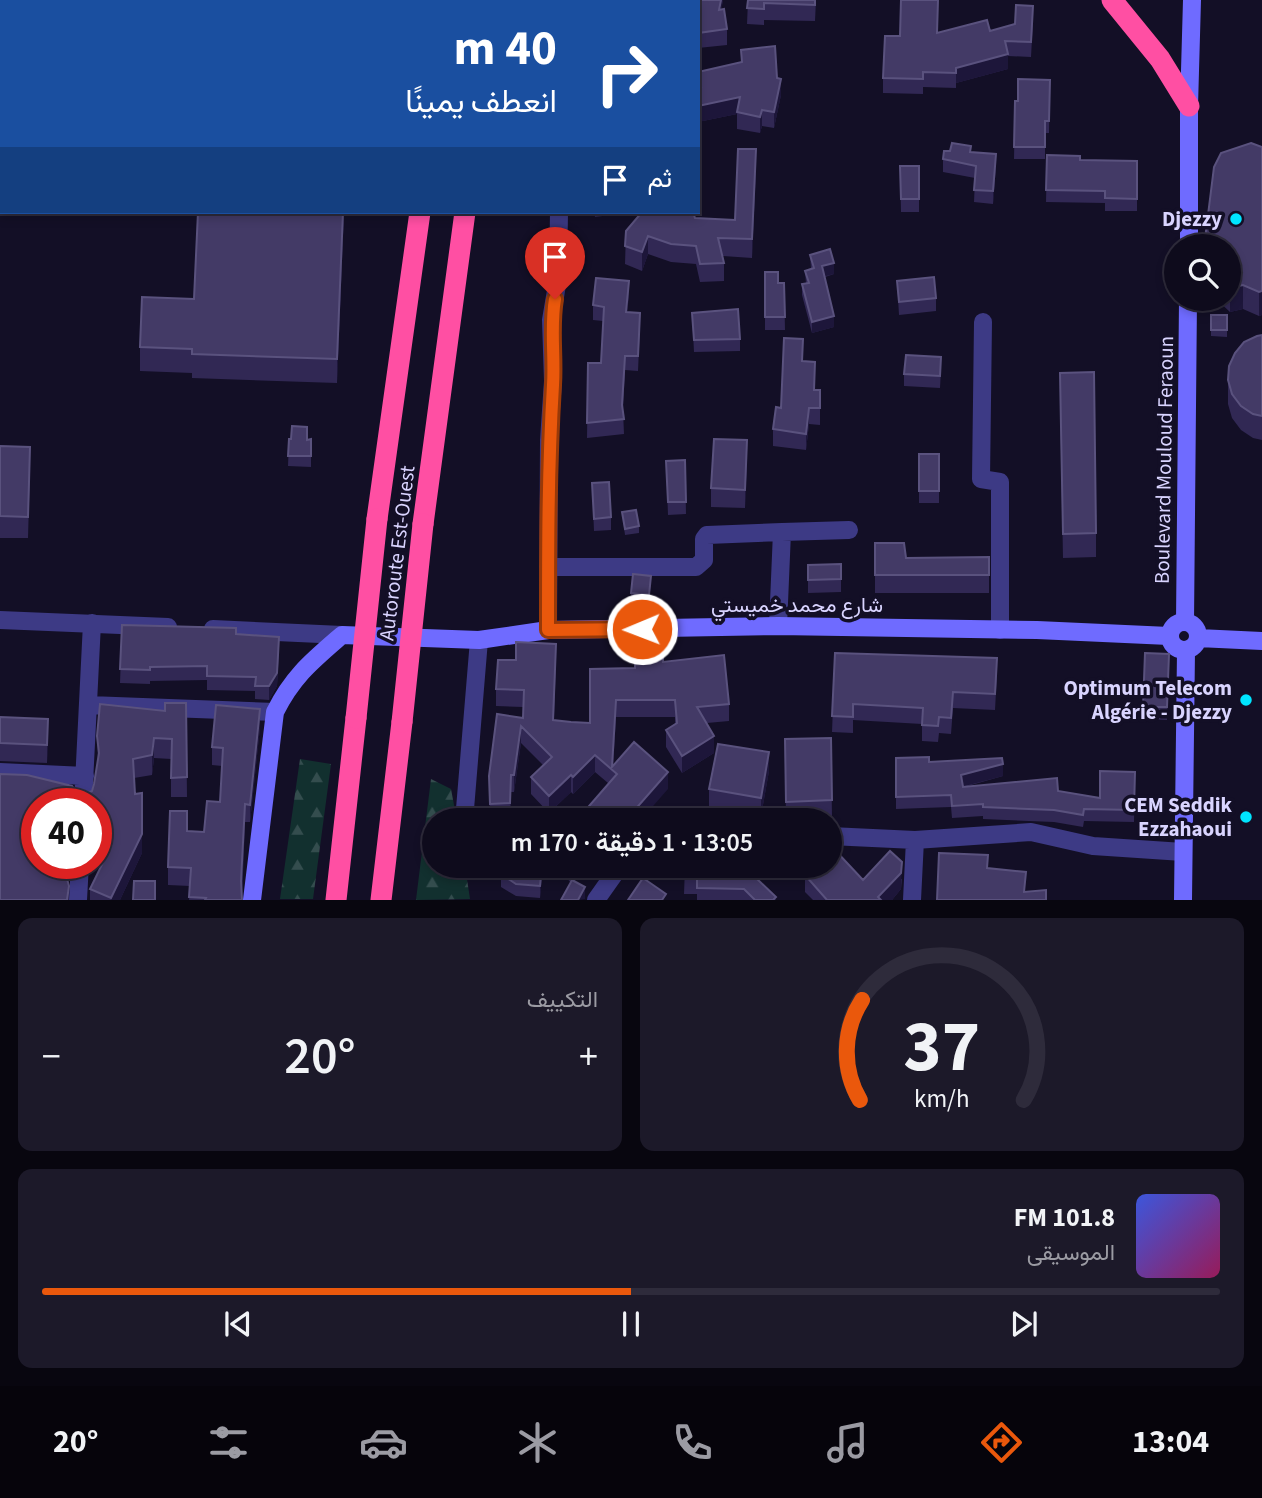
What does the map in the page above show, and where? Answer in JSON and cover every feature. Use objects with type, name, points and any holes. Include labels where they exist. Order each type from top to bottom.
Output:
[{"type":"highway","points":[[1112,0],[1160,59],[1189,106]]},
{"type":"highway","name":"Autoroute Est-Ouest","points":[[336,900],[377,519],[419,214]]},
{"type":"highway","name":"Autoroute Est-Ouest","points":[[381,900],[424,524],[465,214]]},
{"type":"street","points":[[1189,234],[1192,0]]},
{"type":"street","points":[[548,630],[549,440],[553,381],[551,320],[558,279],[559,214]]},
{"type":"street","name":"Boulevard Mouloud Feraoun","points":[[1185,622],[1188,311]]},
{"type":"street","points":[[983,322],[981,480],[1000,482],[1000,629]]},
{"type":"street","points":[[548,567],[696,567],[704,560],[704,539],[707,535],[849,530]]},
{"type":"street","points":[[778,626],[782,532]]},
{"type":"street","points":[[0,620],[342,635]]},
{"type":"street","points":[[1183,900],[1183,852],[1192,644],[1194,625],[1185,622],[1173,627],[1169,636],[1174,647],[1192,644],[1262,641]]},
{"type":"street","points":[[84,788],[92,623]]},
{"type":"street","name":"شارع محمد خميستي","points":[[342,635],[479,639],[548,630],[778,626],[1000,629],[1169,636]]},
{"type":"street","points":[[252,900],[275,712],[297,675],[342,635]]},
{"type":"street","points":[[465,808],[479,639]]},
{"type":"street","points":[[89,705],[275,712]]},
{"type":"street","points":[[0,772],[85,776]]},
{"type":"street","points":[[842,837],[915,840],[1031,832],[1093,846],[1183,852]]},
{"type":"street","points":[[912,900],[915,840]]},
{"type":"street","points":[[596,900],[612,878]]},
{"type":"street","points":[[78,900],[79,879]]},
{"type":"green space","points":[[300,759],[331,764],[313,899],[280,899]]},
{"type":"green space","points":[[431,779],[451,789],[455,808],[427,808]]},
{"type":"green space","points":[[422,852],[422,878],[467,878],[470,899],[416,900]]},
{"type":"building","points":[[700,0],[721,0],[719,10],[724,9],[727,29],[700,33]]},
{"type":"building","points":[[748,0],[815,0],[815,5],[764,3],[764,9],[747,8]]},
{"type":"building","points":[[901,0],[938,0],[937,33],[987,20],[990,31],[1015,24],[1016,5],[1033,6],[1031,42],[1005,41],[1008,54],[956,68],[956,73],[923,72],[923,79],[883,78],[885,36],[900,36]]},
{"type":"building","points":[[775,46],[777,78],[781,79],[774,112],[762,110],[760,117],[737,112],[740,97],[700,106],[700,72],[742,62],[741,50]]},
{"type":"building","points":[[1018,79],[1050,80],[1045,147],[1014,147]]},
{"type":"building","points":[[952,143],[971,146],[970,152],[996,154],[993,191],[974,190],[976,166],[943,159],[944,151],[950,151]]},
{"type":"building","name":"Djezzy","points":[[1251,143],[1262,147],[1262,291],[1259,292],[1241,285],[1241,234],[1206,234],[1214,167],[1221,153]]},
{"type":"building","points":[[738,149],[756,149],[752,239],[718,238],[724,263],[700,264],[696,246],[671,244],[648,236],[642,252],[625,246],[626,231],[640,214],[694,214],[695,218],[735,220]]},
{"type":"building","points":[[1047,155],[1080,156],[1080,160],[1137,161],[1137,199],[1105,198],[1105,191],[1046,190]]},
{"type":"building","points":[[900,166],[919,166],[919,199],[901,199]]},
{"type":"building","points":[[198,214],[343,214],[337,359],[192,354],[192,349],[140,347],[142,297],[194,299]]},
{"type":"building","points":[[830,249],[834,263],[822,266],[834,316],[812,322],[802,284],[809,283],[805,271],[814,268],[810,255]]},
{"type":"building","points":[[765,272],[778,272],[778,283],[784,283],[785,317],[765,317]]},
{"type":"building","points":[[934,277],[936,298],[899,302],[897,281]]},
{"type":"building","points":[[596,278],[629,281],[626,312],[640,313],[638,356],[625,356],[622,405],[624,419],[587,423],[588,363],[601,363],[604,307],[593,305]]},
{"type":"building","points":[[738,309],[740,339],[694,340],[692,313]]},
{"type":"building","points":[[1211,315],[1227,315],[1227,330],[1211,330]]},
{"type":"building","points":[[1262,335],[1262,416],[1241,406],[1232,394],[1228,380],[1229,366],[1235,353],[1244,342]]},
{"type":"building","points":[[784,338],[803,339],[802,361],[815,362],[814,390],[820,390],[820,408],[809,408],[806,434],[773,429],[776,407],[781,408]]},
{"type":"building","points":[[906,355],[941,357],[940,376],[904,374]]},
{"type":"building","points":[[1094,372],[1096,533],[1063,534],[1060,373]]},
{"type":"building","points":[[292,426],[307,427],[307,440],[311,439],[311,456],[288,456]]},
{"type":"building","points":[[714,439],[747,440],[745,490],[711,488]]},
{"type":"building","points":[[0,446],[30,447],[28,517],[0,516]]},
{"type":"building","points":[[919,454],[939,454],[939,491],[919,491]]},
{"type":"building","points":[[685,460],[686,502],[668,502],[666,461]]},
{"type":"building","points":[[609,482],[611,517],[594,519],[592,483]]},
{"type":"building","points":[[636,510],[639,526],[625,529],[622,512]]},
{"type":"building","points":[[875,543],[904,543],[906,558],[989,557],[989,575],[875,575]]},
{"type":"building","points":[[841,564],[841,579],[808,580],[808,565]]},
{"type":"building","points":[[633,574],[651,576],[649,595],[631,593]]},
{"type":"building","points":[[122,625],[236,628],[236,634],[279,637],[277,673],[269,686],[255,686],[256,677],[207,676],[207,666],[120,669]]},
{"type":"building","points":[[516,642],[556,644],[553,720],[590,723],[590,669],[635,668],[635,649],[663,649],[663,662],[724,655],[729,704],[697,707],[714,736],[682,756],[666,730],[677,723],[675,700],[616,700],[612,767],[634,742],[668,772],[636,808],[587,808],[617,774],[595,755],[549,796],[531,777],[552,757],[521,726],[514,775],[511,775],[510,803],[490,804],[489,776],[497,714],[523,718],[524,690],[496,689],[498,660],[516,660]]},
{"type":"building","points":[[835,653],[997,658],[995,694],[953,692],[951,718],[939,717],[938,726],[922,725],[923,708],[853,704],[853,717],[832,716]]},
{"type":"building","points":[[1145,653],[1169,654],[1167,707],[1143,707]]},
{"type":"building","points":[[165,703],[186,703],[187,777],[171,778],[172,739],[154,738],[152,755],[133,759],[135,794],[142,793],[142,834],[111,898],[90,889],[95,879],[112,879],[112,788],[93,788],[99,753],[97,736],[100,704],[165,711]]},
{"type":"building","points":[[216,705],[260,709],[250,805],[245,804],[242,900],[189,897],[191,868],[168,867],[170,811],[187,811],[187,831],[204,832],[207,801],[220,802],[223,748],[212,747]]},
{"type":"building","points":[[0,717],[48,719],[47,745],[0,743]]},
{"type":"building","points":[[831,738],[832,800],[786,802],[785,739]]},
{"type":"building","points":[[718,744],[769,752],[761,798],[709,789]]},
{"type":"building","points":[[929,757],[929,762],[1002,758],[1003,764],[961,775],[963,787],[1057,778],[1058,791],[1100,798],[1100,771],[1135,772],[1134,810],[1084,809],[1083,815],[1054,810],[983,807],[983,804],[952,806],[951,795],[896,797],[896,758]]},
{"type":"building","points":[[0,774],[27,775],[73,788],[21,788],[21,879],[67,879],[67,900],[0,900]]},
{"type":"building","points":[[890,851],[902,862],[901,873],[878,897],[881,900],[827,900],[808,878],[842,878],[842,858],[863,880]]},
{"type":"building","points":[[939,853],[988,855],[987,868],[1026,872],[1024,892],[1046,890],[1046,900],[937,900]]},
{"type":"building","points":[[507,878],[541,878],[540,886],[516,884]]},
{"type":"building","points":[[643,878],[666,894],[662,900],[628,900]]},
{"type":"building","points":[[697,878],[756,878],[776,897],[773,900],[755,900],[744,889],[697,888]]},
{"type":"building","points":[[572,880],[585,887],[578,900],[561,900]]},
{"type":"building","points":[[134,881],[155,881],[155,900],[133,900]]},
{"type":"place","name":"Djezzy","points":[[1236,219]]},
{"type":"place","name":"Optimum Telecom Algérie - Djezzy","points":[[1246,700]]},
{"type":"place","name":"CEM Seddik Ezzahaoui","points":[[1246,817]]},
{"type":"route","points":[[555,299],[551,320],[553,381],[549,440],[548,630],[642,629]]}]
